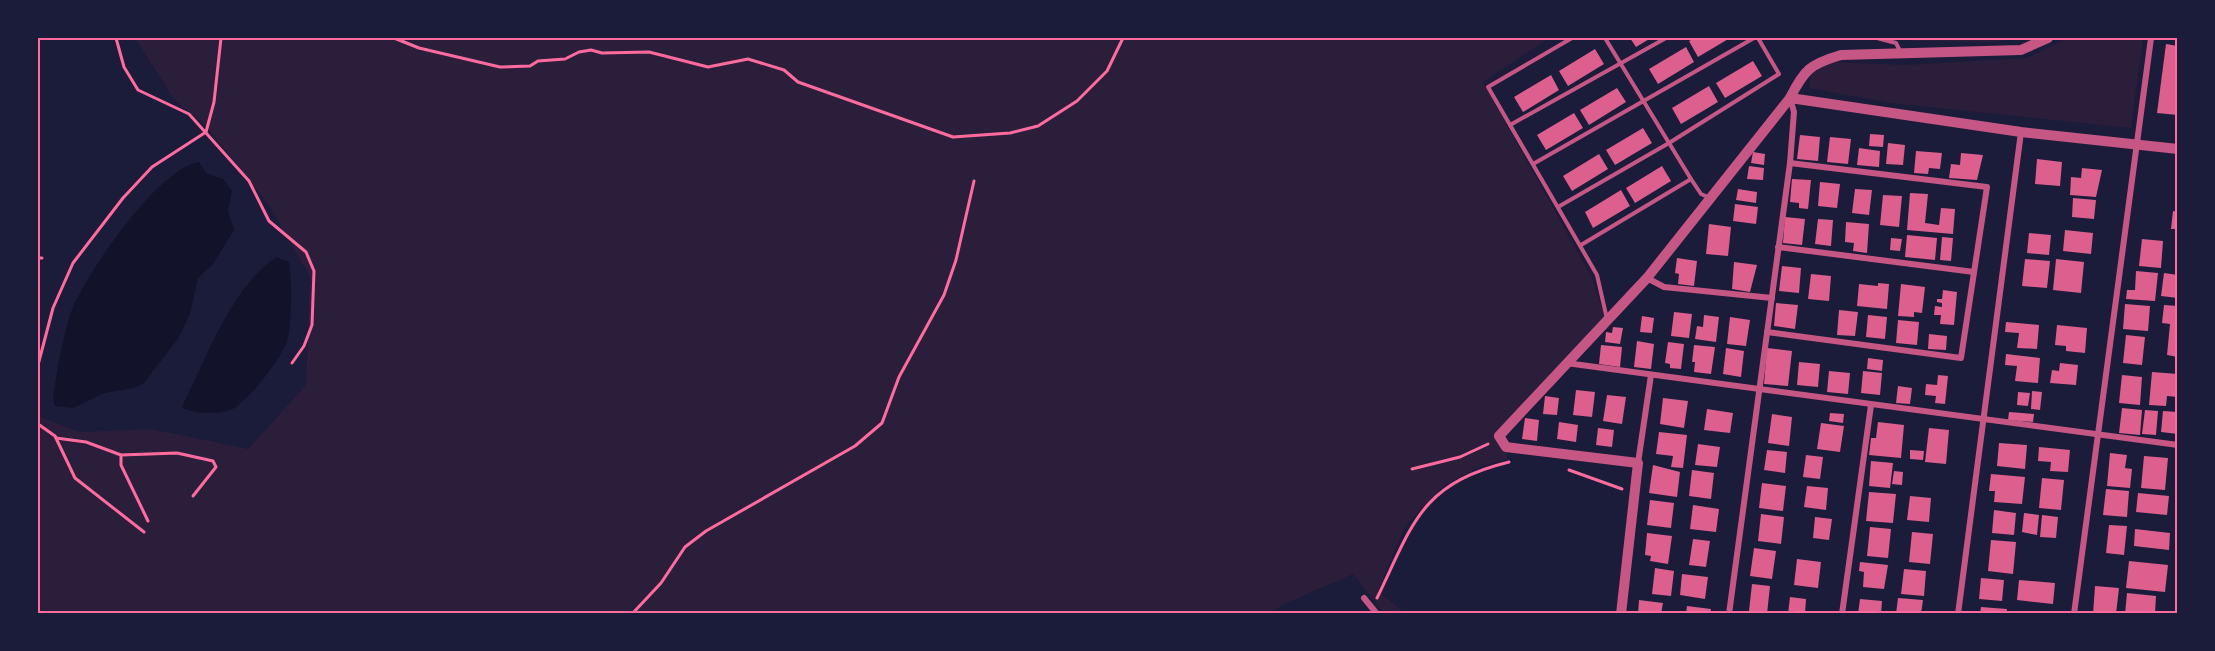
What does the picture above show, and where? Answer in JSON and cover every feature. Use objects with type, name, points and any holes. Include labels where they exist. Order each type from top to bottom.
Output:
[{"type":"street","points":[[1638,463],[1506,447],[1498,435],[1647,278],[1790,98],[1799,79],[1813,64],[1841,55],[2021,50],[2048,38]]},
{"type":"street","points":[[2074,614],[2151,38]]},
{"type":"street","points":[[1790,98],[2021,132],[2178,149]]},
{"type":"street","points":[[1729,614],[1790,163],[1794,112],[1790,98]]},
{"type":"street","points":[[1958,614],[2021,132]]},
{"type":"street","points":[[1767,332],[1961,358],[1987,187],[1790,163]]},
{"type":"street","points":[[1778,247],[1974,272]]},
{"type":"street","points":[[1647,278],[1664,287],[1772,298]]},
{"type":"street","points":[[1565,362],[2178,445]]},
{"type":"street","points":[[1621,614],[1638,463],[1652,375]]},
{"type":"street","points":[[1842,614],[1871,405]]},
{"type":"street","points":[[1364,598],[1377,614]]},
{"type":"lane","points":[[1572,38],[1488,87],[1597,275],[1607,319]]},
{"type":"lane","points":[[1605,38],[1691,179],[1701,194],[1711,198]]},
{"type":"lane","points":[[1510,126],[1666,38]]},
{"type":"lane","points":[[1533,164],[1756,38],[1779,74],[1669,143],[1558,207]]},
{"type":"lane","points":[[1877,38],[1896,43],[1902,54]]},
{"type":"lane","points":[[1581,245],[1691,179]]},
{"type":"path","points":[[116,38],[124,67],[138,90],[189,114],[249,181],[269,221],[306,252],[314,271],[312,325],[304,346],[292,363]]},
{"type":"path","points":[[38,364],[53,308],[73,263],[123,198],[152,167],[206,132],[214,102],[221,38]]},
{"type":"path","points":[[394,38],[419,48],[500,67],[530,66],[538,61],[565,59],[579,52],[591,50],[602,53],[649,52],[708,67],[748,59],[784,70],[798,82],[953,137],[1010,134],[1038,126],[1059,115],[1077,102],[1107,71],[1124,38]]},
{"type":"path","points":[[632,614],[661,584],[685,546],[706,531],[855,446],[882,423],[899,377],[944,295],[956,260],[974,181]]},
{"type":"path","points":[[38,424],[56,438],[75,478],[144,532]]},
{"type":"path","points":[[1412,469],[1461,458],[1480,450],[1498,435]]},
{"type":"path","points":[[56,438],[86,442],[121,455],[177,453],[213,461],[216,467],[193,496]]},
{"type":"path","points":[[121,455],[121,465],[148,521]]},
{"type":"path","points":[[1377,599],[1408,531],[1426,507],[1452,484],[1513,461]]},
{"type":"path","points":[[1559,467],[1635,494]]},
{"type":"shaded area","points":[[135,38],[1549,38],[1483,82],[1592,278],[1605,318],[1504,439],[1507,460],[1481,466],[1445,485],[1405,526],[1378,591],[1405,613],[1384,613],[1353,574],[1282,605],[1269,614],[38,613],[38,416],[80,432],[151,429],[248,449],[306,385],[310,277],[269,205],[206,126],[174,99]]},
{"type":"shaded area","points":[[1899,38],[2020,38],[1993,42],[1911,41]]},
{"type":"shaded area","points":[[2064,38],[2143,38],[2131,128],[1891,103],[1809,88],[1811,73],[1831,62],[1906,65],[2027,58]]},
{"type":"shaded area","points":[[199,162],[206,173],[223,179],[232,191],[228,211],[234,230],[213,264],[198,278],[190,314],[179,337],[144,383],[134,388],[104,393],[73,408],[55,406],[53,400],[66,328],[71,312],[91,274],[144,202],[182,169]]},
{"type":"shaded area","points":[[277,257],[289,262],[291,289],[289,334],[279,357],[258,386],[231,410],[209,413],[194,412],[182,407],[234,304],[261,269]]},
{"type":"building","points":[[1630,38],[1651,38],[1636,47]]},
{"type":"building","points":[[1695,38],[1730,38],[1698,57],[1689,41]]},
{"type":"building","points":[[2166,44],[2178,46],[2178,115],[2157,113]]},
{"type":"building","points":[[1686,47],[1694,62],[1658,84],[1649,69]]},
{"type":"building","points":[[1595,49],[1604,64],[1568,86],[1559,71]]},
{"type":"building","points":[[1753,61],[1762,76],[1725,98],[1716,83]]},
{"type":"building","points":[[1551,75],[1559,90],[1523,112],[1514,97]]},
{"type":"building","points":[[1709,86],[1718,102],[1681,124],[1672,108]]},
{"type":"building","points":[[1617,88],[1626,102],[1589,125],[1580,110]]},
{"type":"building","points":[[1574,113],[1583,128],[1546,150],[1537,135]]},
{"type":"building","points":[[1643,128],[1652,143],[1615,165],[1606,150]]},
{"type":"building","points":[[1870,134],[1884,135],[1883,147],[1869,146]]},
{"type":"building","points":[[1800,135],[1820,137],[1818,161],[1797,159]]},
{"type":"building","points":[[1830,137],[1851,139],[1848,164],[1827,162]]},
{"type":"building","points":[[1888,143],[1905,145],[1903,165],[1886,164]]},
{"type":"building","points":[[1859,148],[1880,151],[1879,167],[1857,165]]},
{"type":"building","points":[[1916,151],[1942,153],[1940,169],[1929,168],[1928,174],[1914,173]]},
{"type":"building","points":[[1753,152],[1765,154],[1764,165],[1751,163]]},
{"type":"building","points":[[1961,153],[1983,155],[1977,180],[1949,178],[1951,164],[1960,165]]},
{"type":"building","points":[[1599,154],[1608,169],[1572,191],[1563,176]]},
{"type":"building","points":[[2037,159],[2062,162],[2060,186],[2035,184]]},
{"type":"building","points":[[1662,166],[1671,181],[1635,203],[1626,188]]},
{"type":"building","points":[[1749,166],[1764,168],[1763,180],[1747,179]]},
{"type":"building","points":[[2082,168],[2102,170],[2096,197],[2070,195],[2071,177],[2081,178]]},
{"type":"building","points":[[1792,179],[1811,180],[1808,209],[1799,208],[1799,203],[1790,202]]},
{"type":"building","points":[[1820,182],[1840,184],[1837,208],[1818,206]]},
{"type":"building","points":[[1738,189],[1757,192],[1756,203],[1736,200]]},
{"type":"building","points":[[1855,189],[1872,190],[1869,215],[1852,213]]},
{"type":"building","points":[[1621,190],[1630,206],[1593,228],[1585,212]]},
{"type":"building","points":[[1910,193],[1928,194],[1925,223],[1939,225],[1941,208],[1955,209],[1953,234],[1907,230]]},
{"type":"building","points":[[1883,195],[1902,196],[1899,227],[1880,225]]},
{"type":"building","points":[[2073,198],[2096,200],[2094,219],[2072,217]]},
{"type":"building","points":[[1735,204],[1758,207],[1756,224],[1733,221]]},
{"type":"building","points":[[2173,211],[2178,212],[2178,229],[2171,229]]},
{"type":"building","points":[[1785,217],[1805,219],[1802,245],[1783,243]]},
{"type":"building","points":[[1818,219],[1833,220],[1831,246],[1815,244]]},
{"type":"building","points":[[1846,222],[1869,224],[1867,253],[1853,251],[1854,243],[1845,242]]},
{"type":"building","points":[[1709,224],[1731,227],[1728,256],[1706,254]]},
{"type":"building","points":[[2065,230],[2093,233],[2091,254],[2063,251]]},
{"type":"building","points":[[2029,233],[2051,235],[2049,255],[2027,253]]},
{"type":"building","points":[[1907,235],[1937,238],[1935,260],[1905,257]]},
{"type":"building","points":[[1942,237],[1953,238],[1951,261],[1940,260]]},
{"type":"building","points":[[1891,238],[1902,239],[1900,251],[1890,250]]},
{"type":"building","points":[[2142,239],[2163,241],[2161,268],[2139,266]]},
{"type":"building","points":[[1677,258],[1697,261],[1694,286],[1678,284],[1679,274],[1675,273]]},
{"type":"building","points":[[2025,259],[2050,261],[2047,288],[2022,286]]},
{"type":"building","points":[[2056,259],[2084,262],[2081,293],[2053,290]]},
{"type":"building","points":[[1734,262],[1757,265],[1750,292],[1732,289]]},
{"type":"building","points":[[1782,266],[1801,268],[1799,293],[1779,291]]},
{"type":"building","points":[[2136,271],[2158,273],[2155,301],[2126,299],[2127,290],[2135,290]]},
{"type":"building","points":[[2164,273],[2178,275],[2178,298],[2161,296]]},
{"type":"building","points":[[1811,274],[1831,276],[1829,301],[1808,299]]},
{"type":"building","points":[[1878,283],[1889,284],[1887,309],[1857,306],[1859,284],[1878,286]]},
{"type":"building","points":[[1901,284],[1925,287],[1922,313],[1914,312],[1914,317],[1898,316]]},
{"type":"building","points":[[1943,290],[1957,292],[1954,325],[1940,324],[1941,315],[1934,315],[1935,306],[1942,307],[1942,303],[1937,302],[1937,299],[1942,299]]},
{"type":"building","points":[[1776,303],[1798,305],[1795,329],[1774,326]]},
{"type":"building","points":[[2125,304],[2150,306],[2148,331],[2123,329]]},
{"type":"building","points":[[2164,305],[2178,306],[2178,357],[2167,355],[2170,324],[2162,323]]},
{"type":"building","points":[[1839,310],[1858,312],[1855,336],[1837,335]]},
{"type":"building","points":[[1674,312],[1692,314],[1689,338],[1671,336]]},
{"type":"building","points":[[1704,315],[1719,317],[1716,342],[1695,339],[1697,326],[1703,327]]},
{"type":"building","points":[[1868,315],[1887,317],[1885,339],[1866,337]]},
{"type":"building","points":[[1642,316],[1654,318],[1652,333],[1640,332]]},
{"type":"building","points":[[1730,317],[1750,320],[1746,346],[1727,344]]},
{"type":"building","points":[[1898,320],[1919,322],[1917,345],[1896,343]]},
{"type":"building","points":[[2006,322],[2039,325],[2037,349],[2017,348],[2019,333],[2005,332]]},
{"type":"building","points":[[2057,325],[2087,328],[2085,353],[2066,351],[2066,346],[2055,345]]},
{"type":"building","points":[[1613,327],[1623,328],[1620,344],[1605,342],[1606,332],[1612,333]]},
{"type":"building","points":[[1929,334],[1947,336],[1946,350],[1928,349]]},
{"type":"building","points":[[2126,335],[2145,337],[2142,365],[2123,363]]},
{"type":"building","points":[[1637,341],[1654,344],[1651,369],[1634,367]]},
{"type":"building","points":[[1668,342],[1684,344],[1681,369],[1670,368],[1670,364],[1665,363]]},
{"type":"building","points":[[1601,345],[1622,347],[1620,367],[1599,364]]},
{"type":"building","points":[[1694,345],[1715,347],[1711,374],[1694,372],[1695,362],[1692,362]]},
{"type":"building","points":[[1726,348],[1744,351],[1741,377],[1723,374]]},
{"type":"building","points":[[1767,348],[1792,351],[1788,386],[1764,384]]},
{"type":"building","points":[[2006,354],[2040,358],[2038,383],[2015,381],[2017,366],[2005,365]]},
{"type":"building","points":[[1868,358],[1883,360],[1882,371],[1867,369]]},
{"type":"building","points":[[1799,362],[1820,364],[1818,387],[1797,385]]},
{"type":"building","points":[[2060,363],[2078,365],[2076,385],[2050,383],[2052,370],[2059,371]]},
{"type":"building","points":[[1829,371],[1850,373],[1848,394],[1827,392]]},
{"type":"building","points":[[1863,371],[1882,373],[1880,395],[1861,393]]},
{"type":"building","points":[[2152,372],[2178,374],[2178,397],[2167,396],[2166,406],[2149,405]]},
{"type":"building","points":[[1938,375],[1948,376],[1945,404],[1935,403],[1936,396],[1925,395],[1926,384],[1937,385]]},
{"type":"building","points":[[2122,375],[2142,377],[2140,405],[2119,403]]},
{"type":"building","points":[[1898,386],[1912,388],[1910,404],[1896,403]]},
{"type":"building","points":[[1576,390],[1595,392],[1592,417],[1573,415]]},
{"type":"building","points":[[2032,391],[2042,392],[2040,410],[2031,409]]},
{"type":"building","points":[[2018,392],[2030,393],[2028,406],[2017,405]]},
{"type":"building","points":[[1607,395],[1626,397],[1622,424],[1603,421]]},
{"type":"building","points":[[1545,396],[1559,398],[1557,415],[1543,414]]},
{"type":"building","points":[[1663,398],[1688,401],[1684,428],[1660,424]]},
{"type":"building","points":[[2122,408],[2142,410],[2140,435],[2119,433]]},
{"type":"building","points":[[1707,409],[1733,413],[1730,433],[1704,430]]},
{"type":"building","points":[[2145,410],[2158,411],[2156,435],[2142,434]]},
{"type":"building","points":[[2163,411],[2178,412],[2178,434],[2161,432]]},
{"type":"building","points":[[2009,412],[2034,414],[2033,422],[2008,420]]},
{"type":"building","points":[[1830,413],[1844,414],[1843,423],[1829,421]]},
{"type":"building","points":[[1772,414],[1792,417],[1789,446],[1768,443]]},
{"type":"building","points":[[1525,418],[1539,420],[1537,441],[1522,439]]},
{"type":"building","points":[[1559,422],[1578,425],[1576,442],[1557,439]]},
{"type":"building","points":[[1878,422],[1904,425],[1901,458],[1869,455],[1871,438],[1876,438]]},
{"type":"building","points":[[1821,423],[1844,426],[1840,452],[1817,449]]},
{"type":"building","points":[[1598,428],[1614,430],[1612,447],[1596,445]]},
{"type":"building","points":[[1929,428],[1949,430],[1946,464],[1925,462]]},
{"type":"building","points":[[1659,432],[1687,435],[1683,468],[1671,467],[1673,456],[1656,454]]},
{"type":"building","points":[[1999,443],[2027,445],[2025,469],[1997,466]]},
{"type":"building","points":[[1698,444],[1720,447],[1717,467],[1695,465]]},
{"type":"building","points":[[2039,447],[2070,450],[2068,472],[2050,471],[2051,462],[2038,461]]},
{"type":"building","points":[[1767,450],[1787,452],[1785,473],[1764,470]]},
{"type":"building","points":[[1910,450],[1924,451],[1923,460],[1910,459]]},
{"type":"building","points":[[2110,453],[2127,455],[2125,468],[2132,469],[2130,488],[2107,486]]},
{"type":"building","points":[[1806,455],[1823,457],[1820,479],[1803,477]]},
{"type":"building","points":[[2144,456],[2168,458],[2165,490],[2141,488]]},
{"type":"building","points":[[1871,461],[1893,463],[1890,488],[1869,486]]},
{"type":"building","points":[[1653,465],[1680,472],[1677,497],[1649,493]]},
{"type":"building","points":[[1692,470],[1714,473],[1711,499],[1689,496]]},
{"type":"building","points":[[1894,471],[1903,472],[1902,485],[1892,484]]},
{"type":"building","points":[[1991,474],[2025,477],[2022,504],[1994,502],[1995,491],[1989,491]]},
{"type":"building","points":[[2042,478],[2064,480],[2061,510],[2039,508]]},
{"type":"building","points":[[1762,483],[1786,486],[1783,511],[1759,508]]},
{"type":"building","points":[[1807,486],[1828,488],[1826,510],[1804,507]]},
{"type":"building","points":[[2106,489],[2129,491],[2127,517],[2103,515]]},
{"type":"building","points":[[1869,492],[1896,494],[1893,523],[1866,521]]},
{"type":"building","points":[[2138,493],[2169,496],[2167,515],[2136,512]]},
{"type":"building","points":[[1910,496],[1931,498],[1929,522],[1907,520]]},
{"type":"building","points":[[1650,500],[1674,503],[1671,528],[1647,525]]},
{"type":"building","points":[[1693,505],[1719,509],[1716,532],[1690,529]]},
{"type":"building","points":[[1994,510],[2016,513],[2014,535],[1992,533]]},
{"type":"building","points":[[2024,513],[2039,515],[2037,535],[2022,532]]},
{"type":"building","points":[[1761,514],[1784,517],[1781,544],[1758,541]]},
{"type":"building","points":[[2042,515],[2058,517],[2056,538],[2040,537]]},
{"type":"building","points":[[1815,517],[1832,519],[1829,540],[1813,538]]},
{"type":"building","points":[[2109,525],[2127,526],[2124,555],[2106,553]]},
{"type":"building","points":[[1870,527],[1891,529],[1888,558],[1867,556]]},
{"type":"building","points":[[2135,529],[2170,533],[2169,550],[2134,546]]},
{"type":"building","points":[[1912,532],[1933,534],[1930,564],[1909,562]]},
{"type":"building","points":[[1647,533],[1672,536],[1668,564],[1650,561],[1651,556],[1645,555]]},
{"type":"building","points":[[1693,539],[1710,541],[1706,567],[1689,565]]},
{"type":"building","points":[[1991,540],[2016,542],[2013,574],[1988,571]]},
{"type":"building","points":[[1754,548],[1776,551],[1772,579],[1750,576]]},
{"type":"building","points":[[1797,559],[1821,562],[1818,588],[1794,585]]},
{"type":"building","points":[[2129,561],[2168,565],[2165,592],[2126,588]]},
{"type":"building","points":[[1860,562],[1888,565],[1884,589],[1863,587],[1864,572],[1859,571]]},
{"type":"building","points":[[1655,568],[1674,571],[1671,596],[1652,594]]},
{"type":"building","points":[[1904,569],[1926,571],[1924,596],[1901,594]]},
{"type":"building","points":[[1682,574],[1708,577],[1705,599],[1680,595]]},
{"type":"building","points":[[1981,578],[2004,580],[2002,601],[1979,599]]},
{"type":"building","points":[[2019,580],[2055,583],[2053,604],[2017,600]]},
{"type":"building","points":[[1752,584],[1770,586],[1767,614],[1749,611]]},
{"type":"building","points":[[2095,586],[2119,588],[2116,614],[2093,614]]},
{"type":"building","points":[[2127,593],[2156,596],[2155,614],[2125,614]]},
{"type":"building","points":[[1790,597],[1806,599],[1805,614],[1788,614]]},
{"type":"building","points":[[1898,598],[1923,600],[1921,614],[1896,614]]},
{"type":"building","points":[[1860,599],[1882,601],[1881,614],[1858,614]]},
{"type":"building","points":[[1639,600],[1663,603],[1661,614],[1638,614]]},
{"type":"building","points":[[1687,606],[1711,609],[1710,614],[1686,614]]},
{"type":"building","points":[[1981,607],[2007,609],[2006,614],[1980,614]]}]
